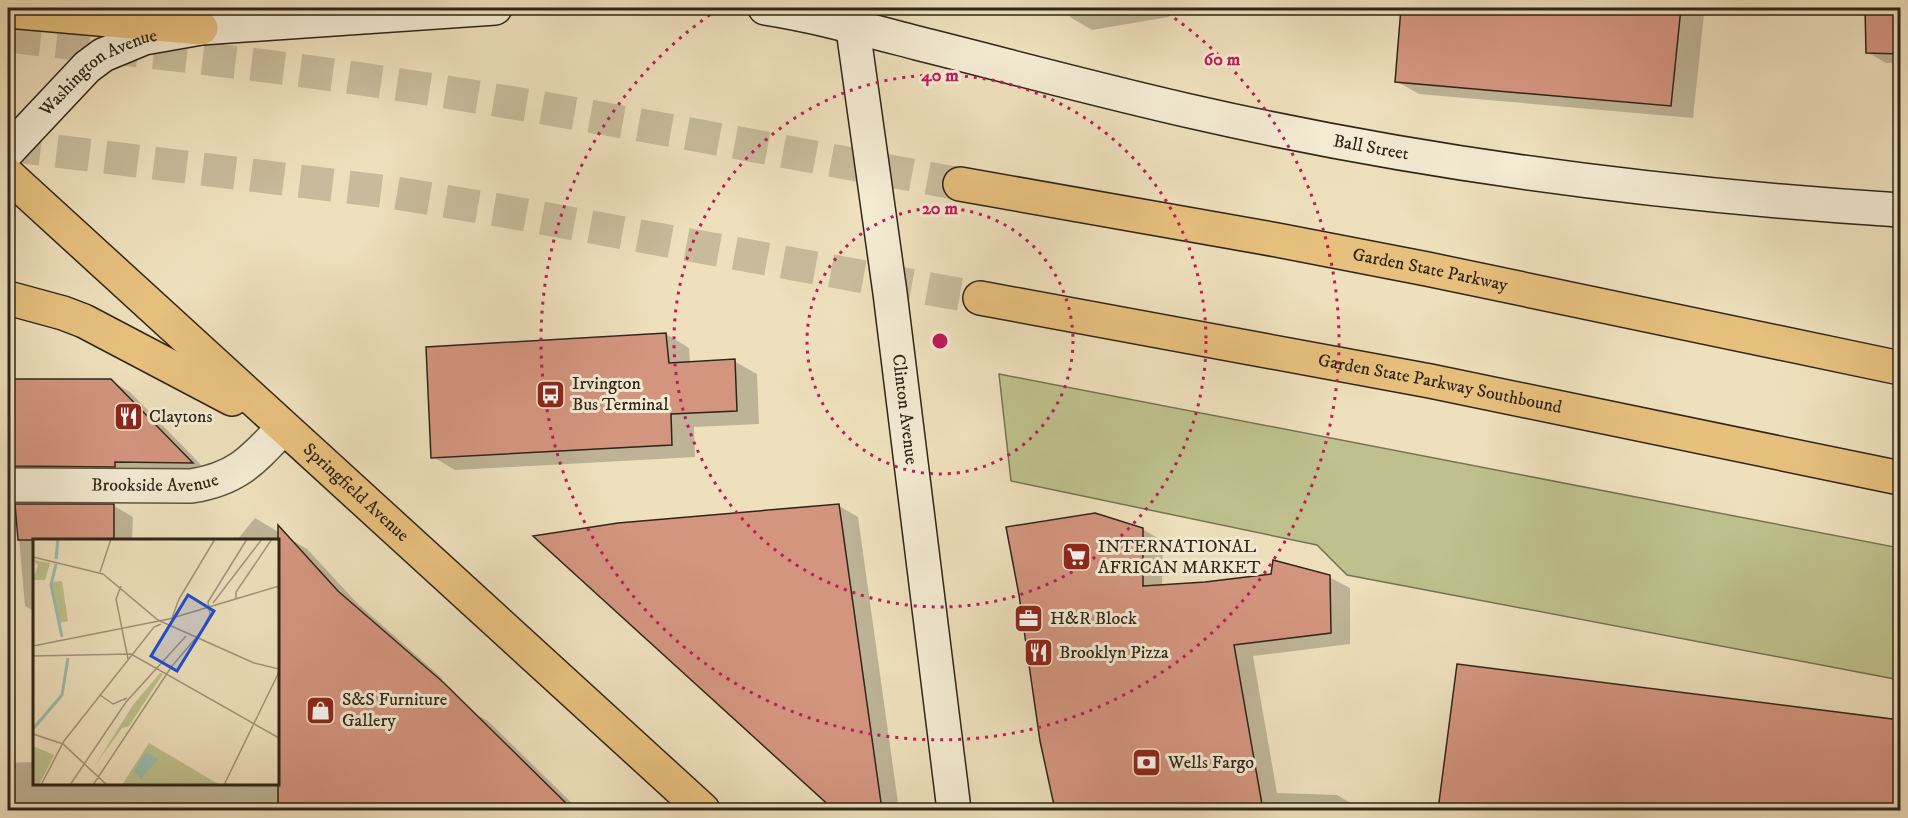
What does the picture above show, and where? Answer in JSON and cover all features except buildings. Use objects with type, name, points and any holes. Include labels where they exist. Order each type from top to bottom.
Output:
[{"type":"main road","name":"Washington Avenue","points":[[8,150],[73,81],[103,55],[144,38],[201,28],[495,8]]},
{"type":"main road","points":[[765,8],[852,17]]},
{"type":"main road","points":[[8,11],[201,28]]},
{"type":"main road","name":"Ball Street","points":[[852,17],[1193,112],[1379,150],[1571,179],[1731,196],[1900,210]]},
{"type":"main road","name":"Clinton Avenue","points":[[852,17],[890,293],[954,810]]},
{"type":"main road","name":"Springfield Avenue","points":[[8,175],[703,810]]},
{"type":"main road","name":"Garden State Parkway","points":[[960,184],[1427,269],[1900,368]]},
{"type":"main road","name":"Garden State Parkway Southbound","points":[[980,297],[1430,381],[1900,478]]},
{"type":"main road","points":[[8,298],[84,321],[170,364],[283,428]]},
{"type":"main road","name":"Brookside Avenue","points":[[8,485],[190,486],[210,483],[244,467],[283,428]]},
{"type":"main road","points":[[950,772],[961,810]]},
{"type":"green space","points":[[999,374],[1900,548],[1900,680],[1347,575],[1317,545],[1011,481]]},
{"type":"tunnel","points":[[8,36],[370,80],[623,122],[960,184]]},
{"type":"tunnel","points":[[8,145],[396,193],[980,298]]},
{"type":"place","name":"Irvington Bus Terminal","points":[[551,394]]},
{"type":"place","name":"Claytons","points":[[128,417]]},
{"type":"place","name":"INTERNATIONAL AFRICAN MARKET","points":[[1077,557]]},
{"type":"place","name":"H&R Block","points":[[1029,619]]},
{"type":"place","name":"Brooklyn Pizza","points":[[1038,653]]},
{"type":"place","name":"S&S Furniture Gallery","points":[[321,710]]},
{"type":"place","name":"Wells Fargo","points":[[1147,763]]}]
